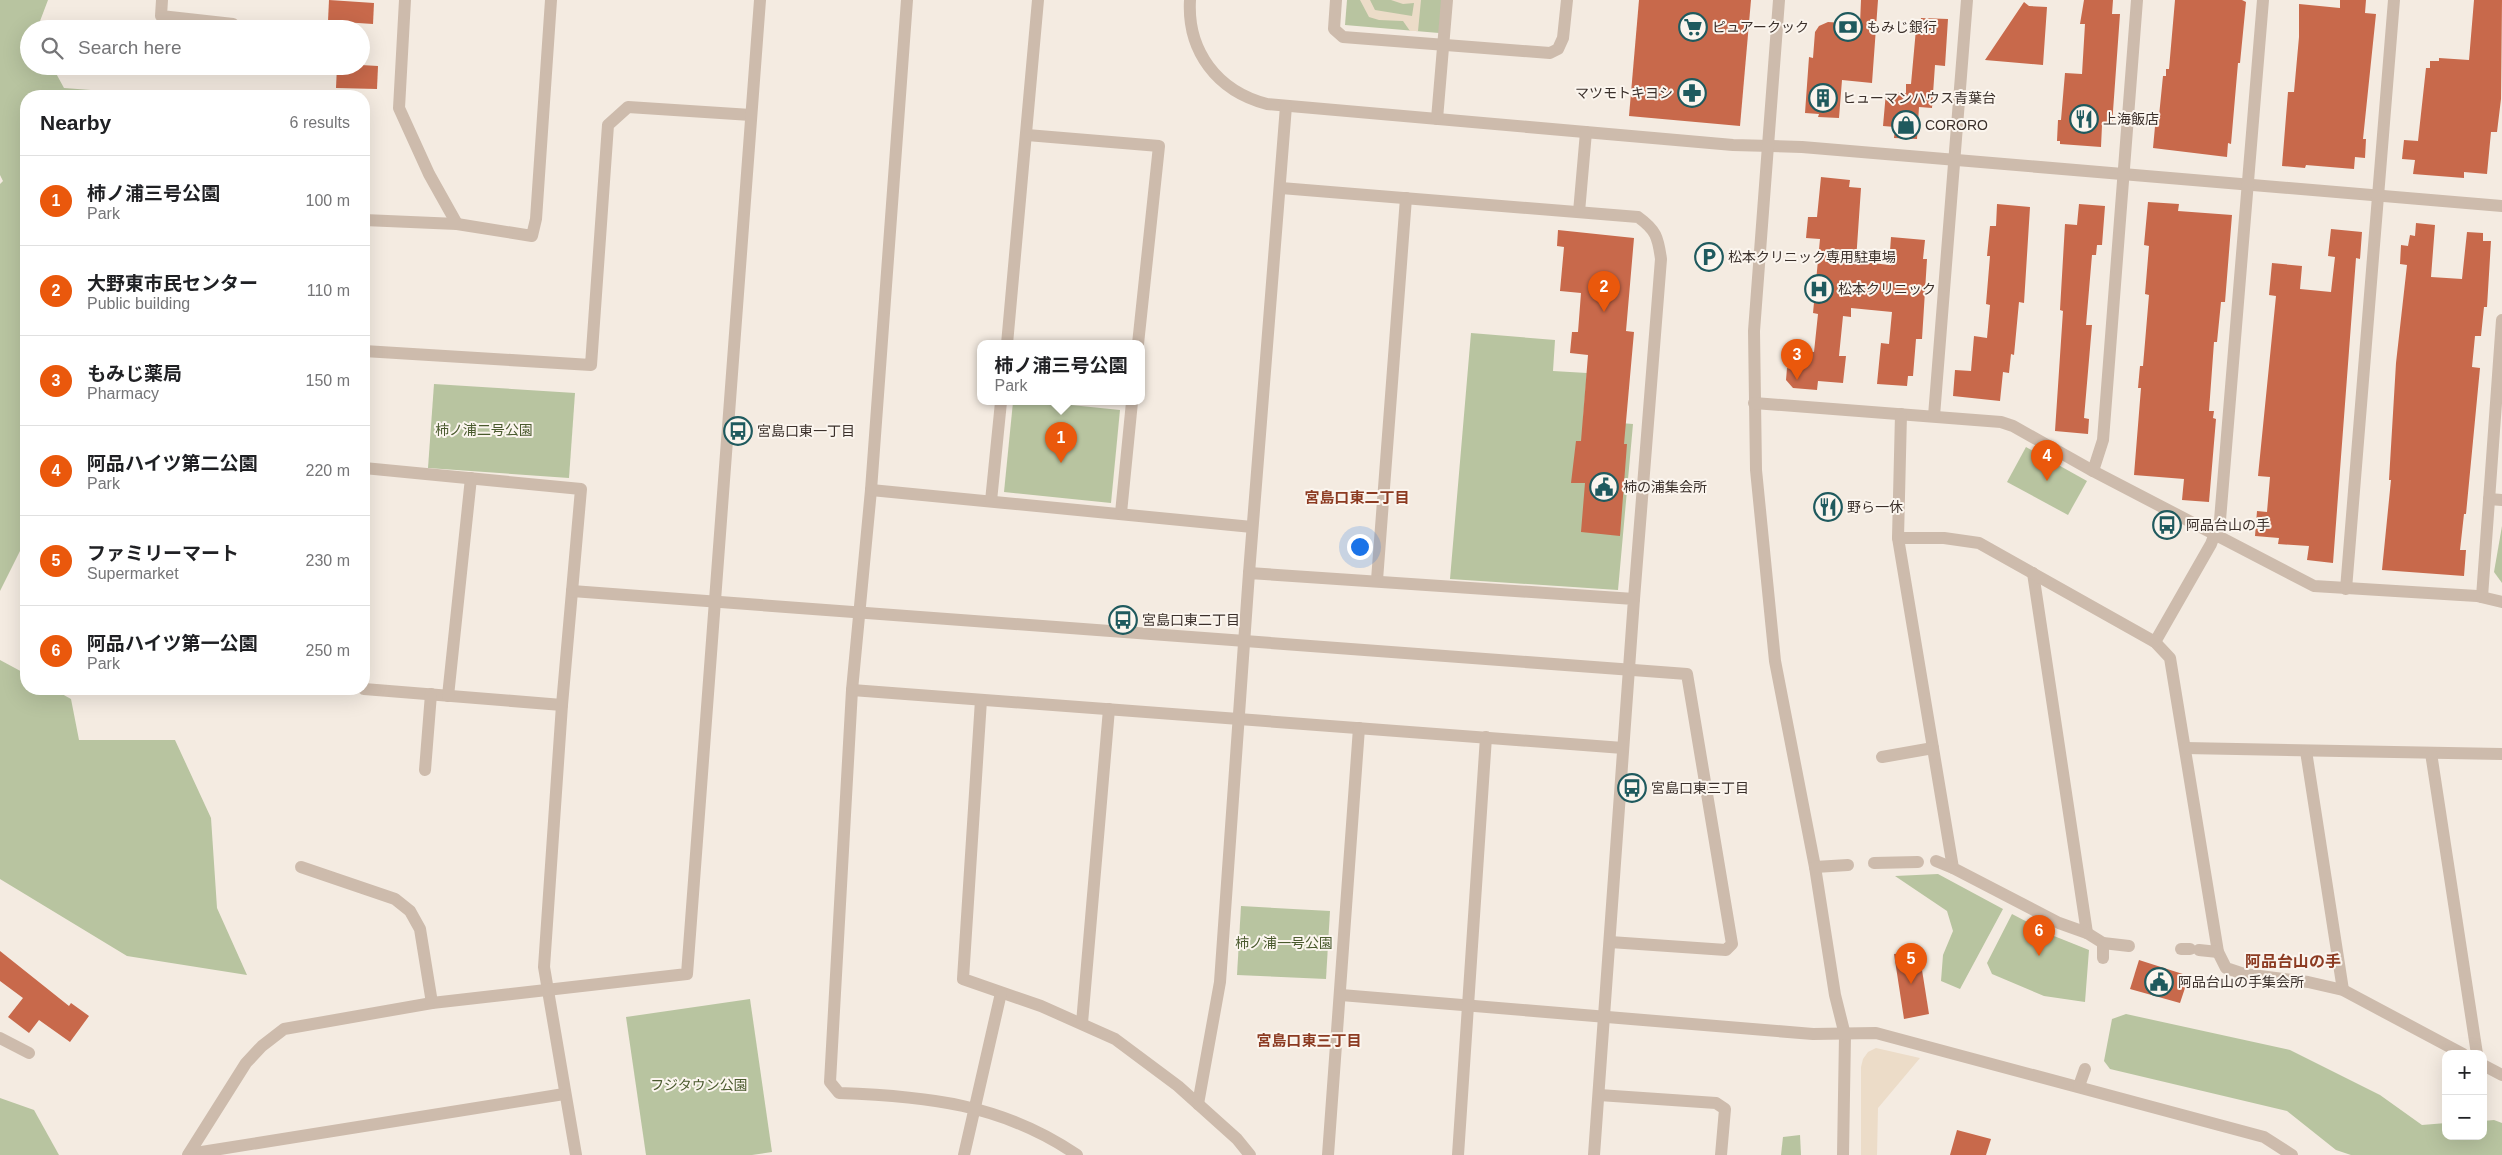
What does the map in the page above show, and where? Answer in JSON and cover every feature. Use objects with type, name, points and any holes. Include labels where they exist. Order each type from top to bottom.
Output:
[{"type":"street","points":[[162,0],[161,16],[197,20]]},
{"type":"street","points":[[405,0],[399,108],[429,174],[457,224]]},
{"type":"street","points":[[370,220],[457,224],[532,236],[536,219],[551,0]]},
{"type":"street","points":[[188,1154],[246,1063],[262,1046],[284,1029],[432,1002],[688,974],[760,0]]},
{"type":"street","points":[[907,0],[871,490],[852,690],[830,1082],[839,1093],[929,1100],[974,1108],[1012,1119],[1053,1139],[1077,1155]]},
{"type":"street","points":[[1007,340],[1038,0]]},
{"type":"street","points":[[1190,0],[1190,20],[1195,42],[1211,71],[1227,86],[1245,98],[1266,104],[1586,132],[1768,147],[1802,147],[2502,206]]},
{"type":"street","points":[[1336,0],[1334,29],[1342,37],[1417,37],[1443,44],[1550,53],[1558,49],[1563,38],[1567,0]]},
{"type":"street","points":[[1437,119],[1447,0]]},
{"type":"street","points":[[1779,0],[1754,331],[1756,470],[1775,660],[1815,867],[1835,995],[1845,1035],[1843,1155]]},
{"type":"street","points":[[1934,416],[1967,0]]},
{"type":"street","points":[[2093,471],[2103,440],[2137,0]]},
{"type":"street","points":[[2155,642],[2215,535],[2222,508],[2263,0]]},
{"type":"street","points":[[2346,589],[2394,0]]},
{"type":"street","points":[[1198,1104],[1220,982],[1243,642],[1281,188],[1286,106]]},
{"type":"street","points":[[370,351],[591,365],[608,125],[628,107],[751,115]]},
{"type":"street","points":[[1579,212],[1586,132]]},
{"type":"street","points":[[1027,135],[1159,146],[1138,340]]},
{"type":"street","points":[[1281,188],[1638,217],[1651,226],[1658,239],[1661,259],[1634,599],[1594,1155]]},
{"type":"street","points":[[1377,580],[1406,198]]},
{"type":"street","points":[[2482,597],[2496,500],[2502,320]]},
{"type":"street","points":[[1754,403],[2007,423],[2093,471],[2314,586],[2482,597],[2502,602]]},
{"type":"street","points":[[991,501],[1001,405]]},
{"type":"street","points":[[1121,513],[1132,405]]},
{"type":"street","points":[[1901,414],[1898,538],[1953,868]]},
{"type":"street","points":[[370,469],[581,489],[562,705],[544,967],[564,1094],[576,1155]]},
{"type":"street","points":[[448,696],[471,478]]},
{"type":"street","points":[[871,490],[1252,527]]},
{"type":"street","points":[[1898,538],[1944,538],[1979,543],[2155,642],[2170,658],[2218,952],[2226,968],[2244,974],[2308,982],[2343,990],[2456,1050]]},
{"type":"street","points":[[1249,573],[1377,580],[1634,599]]},
{"type":"street","points":[[2033,573],[2087,933]]},
{"type":"street","points":[[572,591],[1687,674],[1732,944],[1726,950],[1610,942]]},
{"type":"street","points":[[370,689],[562,705]]},
{"type":"street","points":[[852,690],[1624,748]]},
{"type":"street","points":[[425,770],[431,694]]},
{"type":"street","points":[[981,700],[963,979],[1082,1023],[1115,1039],[1178,1086],[1237,1139],[1250,1155]]},
{"type":"street","points":[[1082,1023],[1109,708]]},
{"type":"street","points":[[1328,1155],[1359,728]]},
{"type":"street","points":[[1458,1155],[1486,737]]},
{"type":"street","points":[[1882,757],[1933,748]]},
{"type":"street","points":[[2184,748],[2502,754]]},
{"type":"street","points":[[2306,751],[2343,990]]},
{"type":"street","points":[[2431,752],[2476,1050]]},
{"type":"street","points":[[1936,861],[2059,923],[2087,933],[2103,943],[2130,946]]},
{"type":"street","points":[[1874,864],[1918,862]]},
{"type":"street","points":[[1815,867],[1848,865]]},
{"type":"street","points":[[301,867],[395,899],[410,911],[420,929],[432,1002]]},
{"type":"street","points":[[2103,943],[2103,958]]},
{"type":"street","points":[[2190,949],[2218,952]]},
{"type":"street","points":[[964,1155],[1001,993]]},
{"type":"street","points":[[1341,995],[1845,1035],[1876,1033],[2264,1137],[2292,1155]]},
{"type":"street","points":[[0,1038],[29,1053]]},
{"type":"street","points":[[2487,1066],[2502,1074]]},
{"type":"street","points":[[2079,1086],[2085,1068]]},
{"type":"street","points":[[188,1154],[564,1094]]},
{"type":"street","points":[[1598,1095],[1716,1103],[1726,1109],[1722,1155]]},
{"type":"green space","points":[[0,0],[48,0],[40,20],[20,20],[20,75],[57,75],[64,88],[91,90],[20,90],[20,551],[0,591],[0,184],[3,181],[0,175]]},
{"type":"green space","points":[[1347,0],[1442,0],[1439,33],[1345,25]]},
{"type":"green space","points":[[1471,333],[1555,340],[1553,371],[1587,373],[1583,420],[1633,424],[1618,590],[1450,579]]},
{"type":"green space","name":"柿ノ浦二号公園","points":[[434,384],[575,393],[569,478],[428,468]]},
{"type":"green space","points":[[1013,405],[1071,405],[1120,410],[1111,503],[1004,492]]},
{"type":"green space","points":[[2026,447],[2087,481],[2068,515],[2007,482]]},
{"type":"green space","points":[[2502,526],[2502,583],[2494,572]]},
{"type":"green space","points":[[0,660],[20,671],[20,695],[64,695],[71,699],[79,740],[175,740],[211,818],[217,908],[247,975],[127,956],[0,879]]},
{"type":"green space","points":[[1938,874],[2003,909],[1960,989],[1941,981],[1943,955],[1953,931],[1947,911],[1895,876]]},
{"type":"green space","name":"柿ノ浦一号公園","points":[[1241,906],[1330,911],[1326,979],[1237,975]]},
{"type":"green space","points":[[2012,914],[2054,936],[2089,950],[2085,1002],[2044,996],[1992,974],[1987,963]]},
{"type":"green space","name":"フジタウン公園","points":[[750,999],[772,1152],[752,1155],[646,1155],[626,1017]]},
{"type":"green space","points":[[2126,1014],[2290,1050],[2380,1095],[2422,1125],[2442,1123],[2442,1140],[2487,1140],[2487,1121],[2494,1120],[2502,1123],[2502,1155],[2351,1155],[2336,1150],[2287,1111],[2110,1069],[2104,1061],[2112,1019]]},
{"type":"green space","points":[[0,1098],[34,1110],[59,1155],[0,1155]]},
{"type":"green space","points":[[1800,1135],[1801,1155],[1781,1155],[1783,1137]]},
{"type":"shaded area","points":[[1360,0],[1370,0],[1375,10],[1412,16],[1414,3],[1403,4],[1391,0],[1421,0],[1418,31],[1410,31],[1403,21],[1379,20],[1369,17]]},
{"type":"shaded area","points":[[1876,1048],[1920,1058],[1878,1108],[1877,1155],[1861,1155],[1861,1067],[1863,1059],[1868,1052]]},
{"type":"building","points":[[329,0],[374,3],[373,24],[370,24],[370,20],[328,20]]},
{"type":"building","points":[[1639,0],[1751,0],[1740,126],[1629,116]]},
{"type":"building","points":[[1861,0],[1878,0],[1872,83],[1842,80],[1839,118],[1818,117],[1819,114],[1805,113],[1809,57],[1813,58],[1815,32],[1819,26],[1828,22],[1860,24]]},
{"type":"building","points":[[2084,0],[2113,0],[2112,14],[2120,14],[2112,125],[2102,125],[2101,147],[2060,144],[2060,141],[2057,141],[2058,120],[2061,120],[2065,73],[2082,74],[2085,24],[2080,24]]},
{"type":"building","points":[[2175,0],[2242,0],[2246,2],[2240,63],[2238,63],[2231,144],[2228,143],[2227,157],[2153,148],[2156,116],[2159,116],[2163,76],[2166,76],[2166,69],[2169,69]]},
{"type":"building","points":[[2340,0],[2366,0],[2365,13],[2376,14],[2363,139],[2366,139],[2365,158],[2355,157],[2354,169],[2306,165],[2305,168],[2282,166],[2288,92],[2294,92],[2299,37],[2299,4],[2340,8]]},
{"type":"building","points":[[2474,0],[2502,0],[2501,99],[2497,132],[2491,132],[2487,174],[2464,172],[2464,178],[2413,174],[2415,160],[2402,159],[2404,140],[2418,141],[2426,68],[2430,68],[2430,61],[2439,61],[2439,58],[2469,60]]},
{"type":"building","points":[[2024,2],[2029,6],[2047,7],[2043,65],[1985,60]]},
{"type":"building","points":[[1921,18],[1948,19],[1945,66],[1935,65],[1932,108],[1919,107],[1917,139],[1894,138],[1895,127],[1883,126],[1886,92],[1906,93],[1906,84],[1911,84],[1916,29],[1920,30]]},
{"type":"building","points":[[370,66],[378,66],[377,89],[336,88],[337,75],[370,75]]},
{"type":"building","points":[[1821,177],[1850,180],[1849,187],[1861,188],[1856,261],[1889,265],[1891,237],[1925,240],[1923,259],[1927,259],[1922,339],[1916,339],[1913,376],[1908,376],[1907,386],[1877,384],[1881,343],[1889,344],[1892,312],[1851,308],[1851,317],[1843,316],[1839,356],[1846,356],[1843,383],[1818,381],[1817,390],[1793,388],[1786,380],[1787,368],[1801,370],[1803,351],[1814,352],[1818,314],[1813,313],[1820,239],[1806,238],[1808,217],[1817,217]]},
{"type":"building","points":[[2148,202],[2179,204],[2178,211],[2232,215],[2225,302],[2221,302],[2217,342],[2214,342],[2209,411],[2214,411],[2213,418],[2216,419],[2209,502],[2182,500],[2184,479],[2134,475],[2141,388],[2138,388],[2140,366],[2143,366],[2149,295],[2145,294],[2149,246],[2144,245]]},
{"type":"building","points":[[1997,204],[2030,207],[2024,303],[2019,302],[2014,355],[2011,354],[2009,373],[2003,372],[2000,401],[1953,396],[1955,370],[1971,371],[1974,336],[1987,338],[1990,305],[1986,304],[1990,256],[1987,256],[1990,226],[1996,226]]},
{"type":"building","points":[[2079,204],[2105,206],[2102,245],[2097,245],[2096,255],[2092,255],[2086,325],[2092,325],[2084,418],[2089,419],[2088,434],[2055,431],[2063,311],[2060,310],[2065,224],[2077,225]]},
{"type":"building","points":[[2416,223],[2435,225],[2431,277],[2462,279],[2467,232],[2483,233],[2483,241],[2491,241],[2487,307],[2484,307],[2481,336],[2475,336],[2472,367],[2480,368],[2466,514],[2464,514],[2460,550],[2466,550],[2464,576],[2382,570],[2391,480],[2389,480],[2396,363],[2407,265],[2400,264],[2401,245],[2408,246],[2410,235],[2415,236]]},
{"type":"building","points":[[2331,229],[2362,232],[2360,259],[2356,258],[2333,563],[2307,560],[2309,546],[2278,544],[2279,538],[2255,536],[2257,511],[2267,512],[2270,477],[2258,476],[2276,296],[2269,295],[2272,263],[2302,266],[2300,289],[2331,292],[2335,257],[2328,256]]},
{"type":"building","points":[[1558,230],[1634,238],[1626,331],[1634,332],[1624,444],[1627,444],[1620,536],[1581,532],[1585,483],[1571,483],[1576,441],[1581,441],[1588,355],[1570,353],[1572,332],[1578,332],[1581,293],[1560,291],[1564,247],[1557,246]]},
{"type":"building","points":[[0,951],[69,1006],[71,1003],[89,1016],[70,1042],[39,1020],[29,1033],[8,1017],[23,998],[0,981]]},
{"type":"building","points":[[1919,951],[1929,1014],[1904,1019],[1894,954]]},
{"type":"building","name":"阿品台山の手集会所","points":[[2139,960],[2189,976],[2180,1003],[2130,989]]},
{"type":"building","points":[[1957,1130],[1991,1139],[1986,1155],[1950,1155]]},
{"type":"place","name":"ピュアークック","points":[[1693,27]]},
{"type":"place","name":"もみじ銀行","points":[[1848,27]]},
{"type":"place","name":"マツモトキヨシ","points":[[1692,93]]},
{"type":"place","name":"ヒューマンハウス青葉台","points":[[1823,98]]},
{"type":"place","name":"上海飯店","points":[[2084,119]]},
{"type":"place","name":"CORORO","points":[[1906,125]]},
{"type":"place","name":"松本クリニック専用駐車場","points":[[1709,257]]},
{"type":"place","name":"松本クリニック","points":[[1819,289]]},
{"type":"place","name":"大野東市民センター","points":[[1604,312]]},
{"type":"place","name":"もみじ薬局","points":[[1797,380]]},
{"type":"place","name":"宮島口東一丁目","points":[[738,431]]},
{"type":"place","name":"柿ノ浦三号公園","points":[[1061,463]]},
{"type":"place","name":"阿品ハイツ第二公園","points":[[2047,481]]},
{"type":"place","name":"柿の浦集会所","points":[[1604,487]]},
{"type":"place","name":"野ら一休","points":[[1828,507]]},
{"type":"place","name":"阿品台山の手","points":[[2167,525]]},
{"type":"place","name":"宮島口東二丁目","points":[[1123,620]]},
{"type":"place","name":"宮島口東三丁目","points":[[1632,788]]},
{"type":"place","name":"阿品ハイツ第一公園","points":[[2039,956]]},
{"type":"place","name":"阿品台山の手集会所","points":[[2159,982]]},
{"type":"place","name":"ファミリーマート","points":[[1911,984]]},
{"type":"district","name":"宮島口東二丁目","points":[[1357,498]]},
{"type":"district","name":"阿品台山の手","points":[[2293,961]]},
{"type":"district","name":"宮島口東三丁目","points":[[1309,1041]]}]
